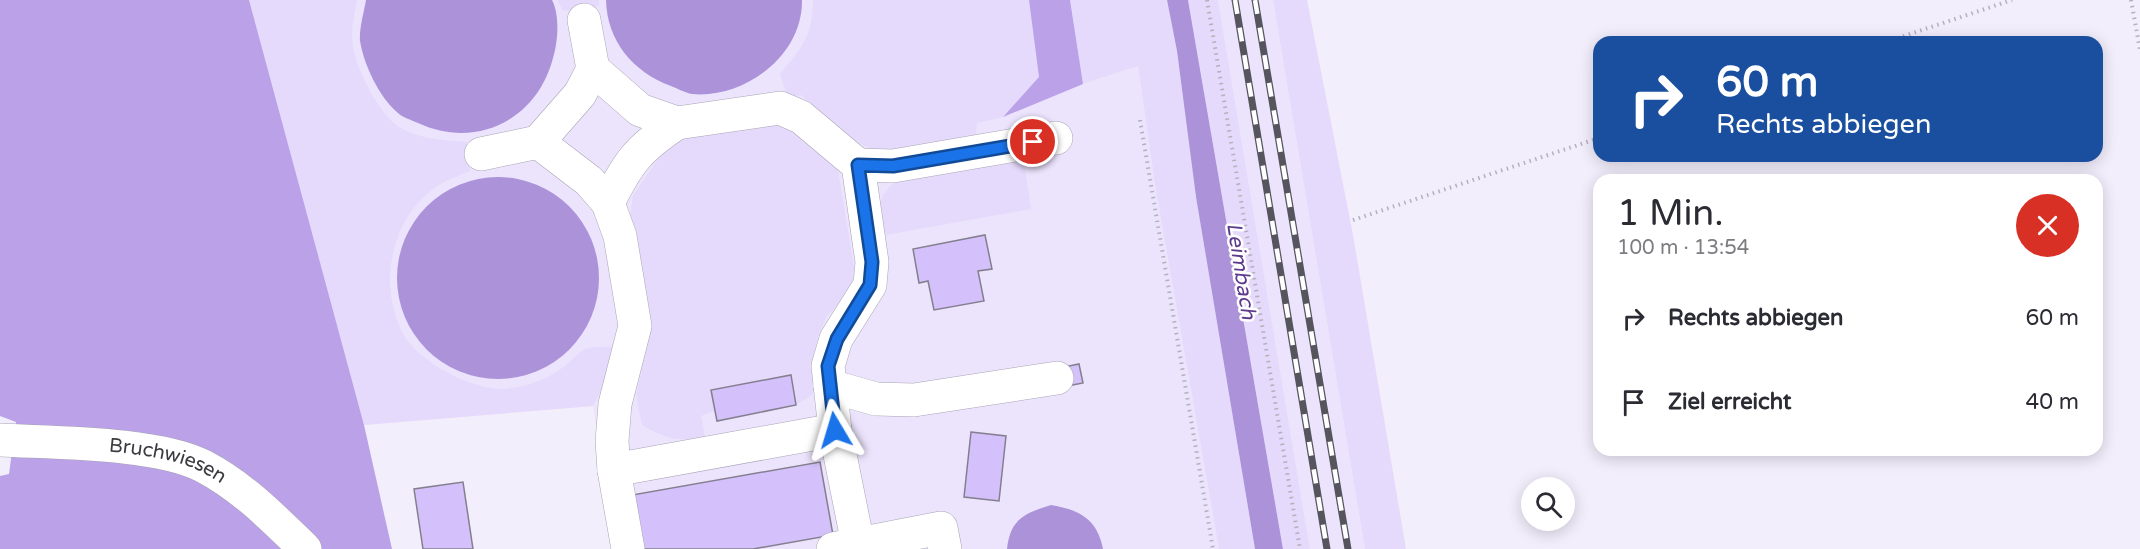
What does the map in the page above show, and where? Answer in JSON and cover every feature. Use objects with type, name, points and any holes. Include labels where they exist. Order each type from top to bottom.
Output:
[{"type":"street","points":[[481,154],[538,142],[580,94],[593,69],[584,20]]},
{"type":"street","points":[[593,69],[640,110],[677,123]]},
{"type":"street","points":[[608,204],[624,170],[651,140],[677,123],[780,108],[801,117],[858,165],[893,166],[1056,138]]},
{"type":"street","points":[[538,142],[588,181],[608,204],[620,236],[635,326],[615,404],[612,441],[614,470],[628,549]]},
{"type":"street","points":[[858,165],[872,262],[870,285],[837,339],[828,366],[850,547],[941,528],[945,549]]},
{"type":"street","points":[[830,386],[876,399],[914,400],[1057,378]]},
{"type":"street","points":[[614,470],[835,430]]},
{"type":"street","name":"Bruchwiesen","points":[[0,440],[91,445],[161,453],[201,465],[253,498],[305,549]]},
{"type":"path","points":[[1207,0],[1300,549]]},
{"type":"path","points":[[1904,36],[2012,0]]},
{"type":"path","points":[[2131,0],[2140,50]]},
{"type":"path","points":[[1140,120],[1213,549]]},
{"type":"path","points":[[1353,220],[1593,140]]},
{"type":"shaded area","points":[[0,0],[249,0],[364,425],[392,549],[0,549],[0,476],[9,474],[16,422],[0,416]]},
{"type":"shaded area","points":[[249,0],[1070,0],[1083,84],[1138,66],[1155,185],[1219,549],[615,549],[593,406],[364,425]]},
{"type":"shaded area","points":[[249,0],[357,0],[352,28],[353,47],[366,84],[380,107],[395,124],[411,133],[430,138],[467,142],[470,171],[444,182],[424,197],[410,214],[393,253],[390,275],[391,297],[396,318],[412,346],[452,375],[495,389],[515,388],[545,378],[586,349],[614,347],[613,368],[593,406],[364,425]]},
{"type":"shaded area","points":[[366,0],[552,0],[556,13],[557,37],[545,80],[519,113],[501,124],[482,131],[461,133],[440,131],[405,118],[385,98],[373,80],[365,60],[360,36]]},
{"type":"shaded area","points":[[558,0],[599,0],[599,6],[563,11]]},
{"type":"shaded area","points":[[606,0],[802,0],[800,20],[793,39],[782,55],[767,70],[732,89],[712,94],[692,94],[657,80],[634,63],[617,42],[611,29]]},
{"type":"shaded area","points":[[813,0],[1029,0],[1039,77],[1003,117],[977,123],[976,135],[900,152],[889,153],[870,149],[838,128],[801,95],[788,98],[780,74],[805,40],[811,23]]},
{"type":"shaded area","points":[[1029,0],[1070,0],[1083,84],[1003,117],[1039,77]]},
{"type":"shaded area","points":[[1070,0],[1167,0],[1177,51],[1196,197],[1255,549],[1219,549],[1155,185],[1138,66],[1083,84]]},
{"type":"shaded area","points":[[1167,0],[1188,0],[1283,549],[1255,549],[1196,197],[1177,51]]},
{"type":"shaded area","points":[[1188,0],[1218,0],[1310,549],[1283,549]]},
{"type":"shaded area","points":[[1218,0],[1273,0],[1365,549],[1310,549]]},
{"type":"shaded area","points":[[1273,0],[1307,0],[1353,235],[1406,549],[1365,549]]},
{"type":"shaded area","points":[[780,123],[798,132],[838,170],[855,273],[848,295],[827,316],[818,337],[813,361],[816,381],[812,395],[796,405],[790,375],[712,390],[715,411],[701,416],[705,437],[679,439],[665,436],[642,425],[636,395],[646,351],[646,325],[629,223],[633,195],[666,148],[684,138]]},
{"type":"shaded area","points":[[1024,161],[1031,209],[886,235],[880,204],[885,192],[898,178]]},
{"type":"shaded area","points":[[498,177],[518,179],[545,189],[562,200],[576,214],[591,240],[597,258],[599,278],[597,298],[587,325],[576,342],[562,356],[536,371],[518,377],[498,379],[478,377],[451,367],[434,356],[420,342],[405,316],[399,298],[397,278],[399,258],[409,231],[420,214],[434,200],[460,185],[478,179]]},
{"type":"shaded area","points":[[1051,505],[1079,513],[1092,523],[1103,549],[1007,549],[1011,531],[1020,519]]},
{"type":"building","points":[[985,235],[992,269],[978,271],[984,301],[934,310],[928,281],[919,283],[913,249]]},
{"type":"building","points":[[1079,364],[1083,383],[1067,386],[1064,367]]},
{"type":"building","points":[[791,375],[796,405],[717,421],[711,390]]},
{"type":"building","points":[[971,432],[1006,436],[999,501],[964,497]]},
{"type":"building","points":[[820,462],[833,535],[753,549],[642,549],[632,495]]},
{"type":"building","points":[[463,482],[473,549],[423,549],[414,489]]},
{"type":"railway","points":[[1235,0],[1327,549]]},
{"type":"railway","points":[[1255,0],[1348,549]]},
{"type":"route","points":[[835,430],[828,366],[837,339],[870,285],[872,262],[858,165],[893,166],[1033,142]]},
{"type":"water label","name":"Leimbach","points":[[1241,271]]}]
